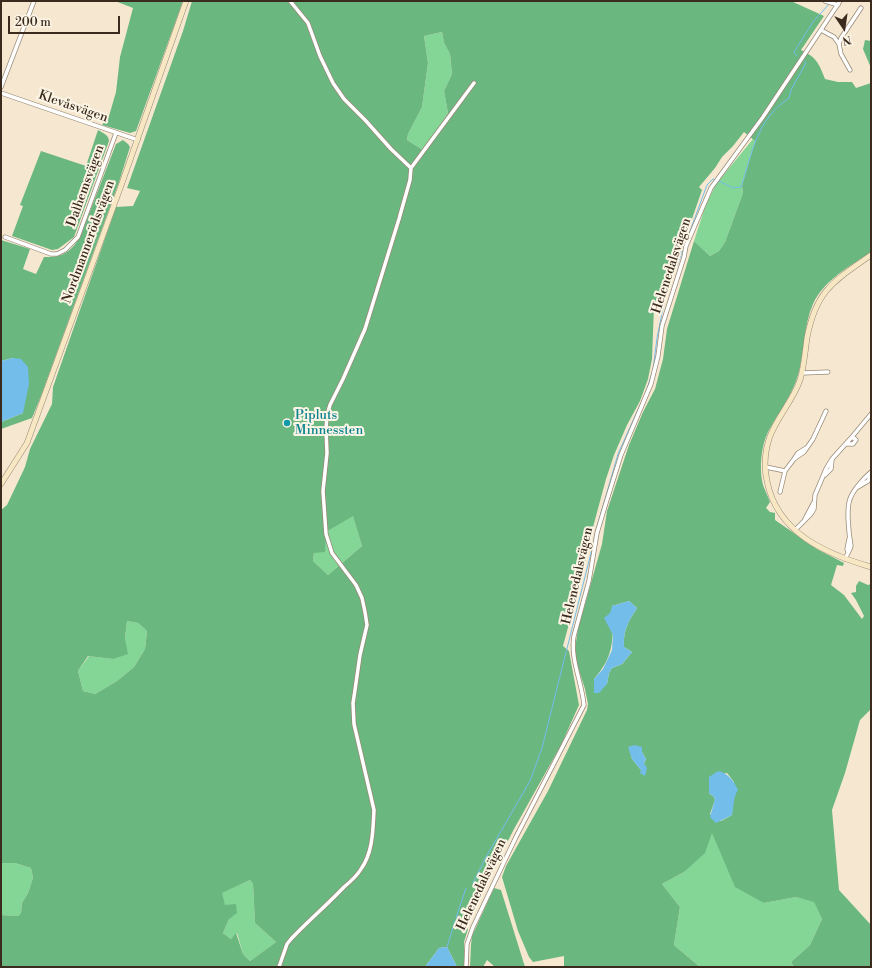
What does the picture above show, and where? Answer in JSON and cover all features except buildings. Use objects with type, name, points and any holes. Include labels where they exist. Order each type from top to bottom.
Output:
[{"type":"main road","name":"Nordmannerödsvägen","points":[[1,484],[27,443],[138,140],[186,1]]},
{"type":"main road","points":[[871,255],[836,280],[825,291],[815,308],[810,324],[802,373],[792,398],[776,424],[769,440],[766,467],[768,486],[774,504],[781,515],[795,530],[819,548],[845,559],[871,567]]},
{"type":"street","points":[[1,87],[34,1]]},
{"type":"street","points":[[290,1],[308,23],[320,56],[333,83],[344,99],[411,168]]},
{"type":"street","points":[[825,1],[839,3]]},
{"type":"street","name":"Helenedalsvägen","points":[[466,967],[467,944],[473,927],[516,836],[584,705],[573,655],[573,644],[597,533],[621,455],[651,384],[658,356],[662,326],[684,257],[686,246],[706,198],[716,180],[763,117],[839,3]]},
{"type":"street","points":[[839,44],[841,38],[861,8]]},
{"type":"street","points":[[822,30],[834,37],[839,44],[841,54],[850,70]]},
{"type":"street","points":[[278,967],[287,944],[291,939],[339,894],[362,869],[371,843],[374,810],[354,724],[353,704],[360,655],[367,625],[365,612],[362,598],[356,585],[332,553],[326,534],[323,491],[327,453],[327,415],[330,405],[365,329],[407,193],[411,168],[474,83]]},
{"type":"street","name":"Klevåsvägen","points":[[1,92],[138,140]]},
{"type":"street","name":"Dalhemsvägen","points":[[5,237],[51,254],[57,254],[72,244],[78,237],[116,133]]},
{"type":"street","points":[[802,373],[828,372]]},
{"type":"street","points":[[780,492],[785,471],[798,453],[806,448],[814,439],[826,411]]},
{"type":"street","points":[[795,530],[804,520],[814,501],[817,489],[832,459],[846,444],[855,442],[854,438],[852,438],[871,414]]},
{"type":"street","points":[[766,467],[785,471]]},
{"type":"street","points":[[858,487],[860,482],[871,472]]},
{"type":"street","points":[[845,559],[848,552],[847,545],[850,538],[849,501],[853,492],[868,481],[871,475]]},
{"type":"green space","points":[[115,1],[183,1],[136,131],[130,133],[102,125],[109,116],[116,92],[120,57],[133,8]]},
{"type":"green space","points":[[192,1],[791,1],[824,16],[801,50],[814,58],[825,79],[838,82],[852,82],[856,88],[871,83],[871,252],[838,274],[818,295],[813,304],[807,321],[798,375],[789,397],[768,432],[762,451],[761,472],[763,485],[770,502],[766,508],[770,512],[775,513],[775,520],[817,549],[844,563],[843,566],[837,565],[831,585],[844,595],[862,619],[864,616],[851,593],[856,592],[856,586],[859,581],[868,585],[871,584],[871,709],[860,720],[845,773],[832,810],[839,890],[871,925],[871,967],[794,967],[791,962],[810,945],[822,919],[814,902],[796,897],[764,903],[735,887],[712,833],[705,853],[684,872],[662,884],[680,907],[674,945],[700,967],[564,967],[564,956],[533,962],[529,957],[518,931],[502,877],[506,866],[548,791],[587,710],[588,704],[576,661],[575,649],[578,629],[602,544],[607,511],[629,445],[655,389],[663,359],[667,329],[694,241],[710,256],[719,251],[725,242],[743,193],[742,186],[755,141],[744,132],[699,187],[702,190],[668,288],[665,301],[654,307],[652,359],[648,379],[640,401],[627,425],[614,455],[606,479],[563,646],[569,651],[579,705],[561,745],[514,829],[476,907],[466,924],[465,927],[468,929],[464,942],[464,967],[457,967],[447,947],[439,948],[425,967],[1,967],[1,915],[18,916],[21,913],[22,903],[28,893],[33,878],[31,868],[15,863],[1,863],[1,510],[7,505],[25,467],[30,449],[52,404],[53,387],[116,207],[133,206],[140,191],[127,188],[183,31]],"holes":[[[442,32],[444,43],[450,54],[452,74],[444,91],[448,113],[423,150],[407,140],[408,134],[422,107],[428,63],[424,36]],[[353,516],[362,546],[328,575],[313,561],[314,553],[325,552],[326,532]],[[629,601],[637,608],[625,631],[624,647],[632,652],[622,664],[612,668],[609,673],[607,684],[594,679],[601,670],[610,653],[613,636],[612,606]],[[127,621],[138,623],[147,631],[145,649],[134,667],[117,681],[95,694],[83,691],[78,671],[88,656],[113,659],[128,654],[125,639]],[[629,748],[642,752],[646,759],[641,770],[632,759]],[[727,773],[734,782],[732,815],[721,821],[710,814],[715,800],[709,793],[709,777]],[[250,880],[253,884],[255,923],[276,942],[250,961],[243,954],[236,933],[231,939],[223,933],[229,919],[237,913],[236,904],[225,905],[222,893]]]},
{"type":"green space","points":[[442,32],[444,43],[450,54],[452,74],[444,91],[448,113],[423,150],[407,140],[408,134],[422,107],[428,63],[424,36]]},
{"type":"green space","points":[[865,40],[871,41],[871,68],[863,49]]},
{"type":"green space","points":[[98,130],[107,136],[109,141],[74,237],[58,249],[52,250],[12,236],[23,206],[20,205],[41,151],[86,166]]},
{"type":"green space","points":[[753,139],[755,141],[742,186],[743,193],[725,242],[719,251],[710,256],[694,241],[705,207],[716,184]]},
{"type":"green space","points":[[123,140],[130,147],[119,182],[32,418],[1,429],[1,422],[23,413],[13,358],[1,361],[1,240],[30,249],[23,269],[36,274],[44,257],[61,255],[73,247],[80,237],[116,144]]},
{"type":"green space","points":[[353,515],[362,546],[328,575],[313,561],[314,553],[326,532]]},
{"type":"green space","points":[[127,621],[138,623],[147,631],[145,649],[134,667],[117,681],[95,694],[83,691],[78,671],[89,656],[113,659],[125,639]]},
{"type":"green space","points":[[712,832],[764,903],[796,897],[814,901],[822,919],[810,945],[791,962],[794,967],[700,967],[674,945],[680,907],[662,884],[684,872]]},
{"type":"green space","points":[[1,863],[15,863],[31,868],[33,878],[28,893],[22,903],[21,913],[18,916],[1,915]]},
{"type":"green space","points":[[250,880],[253,884],[255,923],[276,942],[250,961],[243,954],[237,933],[231,939],[223,933],[229,919],[221,893]]},
{"type":"green space","points":[[494,888],[501,890],[525,967],[495,967],[487,960],[483,967],[470,967],[472,936]]},
{"type":"water","points":[[13,358],[21,359],[28,367],[29,384],[23,413],[1,422],[1,361]]},
{"type":"water","points":[[629,601],[637,608],[627,626],[624,636],[624,647],[632,652],[622,664],[612,668],[609,673],[607,684],[599,693],[594,693],[594,679],[603,669],[612,650],[613,635],[604,618],[610,613],[612,606]]},
{"type":"water","points":[[634,745],[642,747],[642,752],[646,759],[644,763],[647,768],[645,776],[640,773],[641,770],[632,759],[628,747]]},
{"type":"water","points":[[718,771],[730,778],[738,790],[734,799],[732,815],[716,823],[710,817],[715,799],[709,793],[709,777]]},
{"type":"water","points":[[447,947],[457,967],[425,967],[439,948]]},
{"type":"waterway","points":[[797,56],[794,52],[813,22],[829,4]]},
{"type":"waterway","points":[[719,181],[733,188],[741,187],[753,149],[763,126],[778,106],[789,98],[791,90],[806,63],[805,61]]},
{"type":"waterway","points":[[686,242],[707,185],[713,179],[716,180]]},
{"type":"waterway","points":[[653,370],[657,338],[670,273],[677,266],[684,247]]},
{"type":"waterway","points":[[645,395],[652,373]]},
{"type":"waterway","points":[[596,530],[618,454],[640,405]]},
{"type":"waterway","points":[[473,883],[486,857],[530,781],[542,748],[595,537]]},
{"type":"waterway","points":[[456,918],[466,888]]},
{"type":"waterway","points":[[447,947],[455,921]]},
{"type":"place","name":"Pipluts Minnessten","points":[[287,423]]}]
